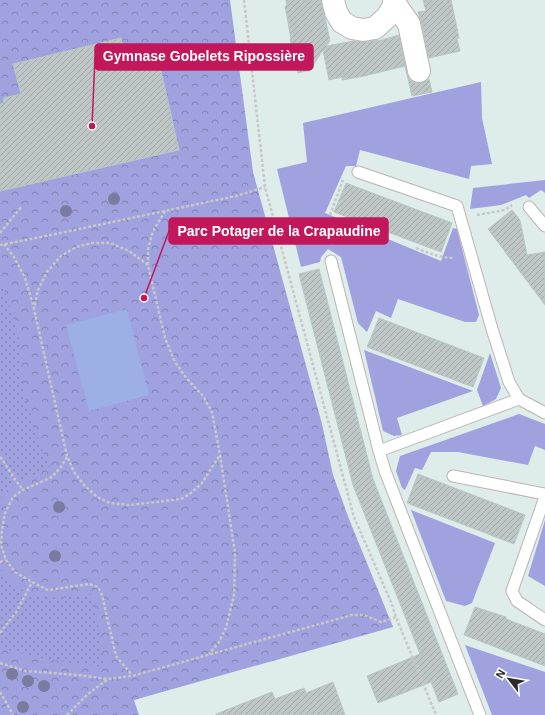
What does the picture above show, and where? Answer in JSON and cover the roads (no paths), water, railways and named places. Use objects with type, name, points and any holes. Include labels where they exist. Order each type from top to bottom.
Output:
[{"type":"street","points":[[333,0],[336,12],[342,22],[352,28],[363,30],[375,28],[387,18],[394,2]]},
{"type":"street","points":[[394,2],[409,24],[419,71]]},
{"type":"lane","points":[[358,172],[457,206],[509,382],[519,399],[545,413]]},
{"type":"lane","points":[[529,207],[545,226]]},
{"type":"lane","points":[[331,261],[385,471],[480,715]]},
{"type":"lane","points":[[379,451],[519,399]]},
{"type":"lane","points":[[452,476],[545,496],[512,590],[517,601],[545,620]]},
{"type":"place","name":"Gymnase Gobelets Ripossière","points":[[92,126]]},
{"type":"place","name":"Parc Potager de la Crapaudine","points":[[144,298]]}]
